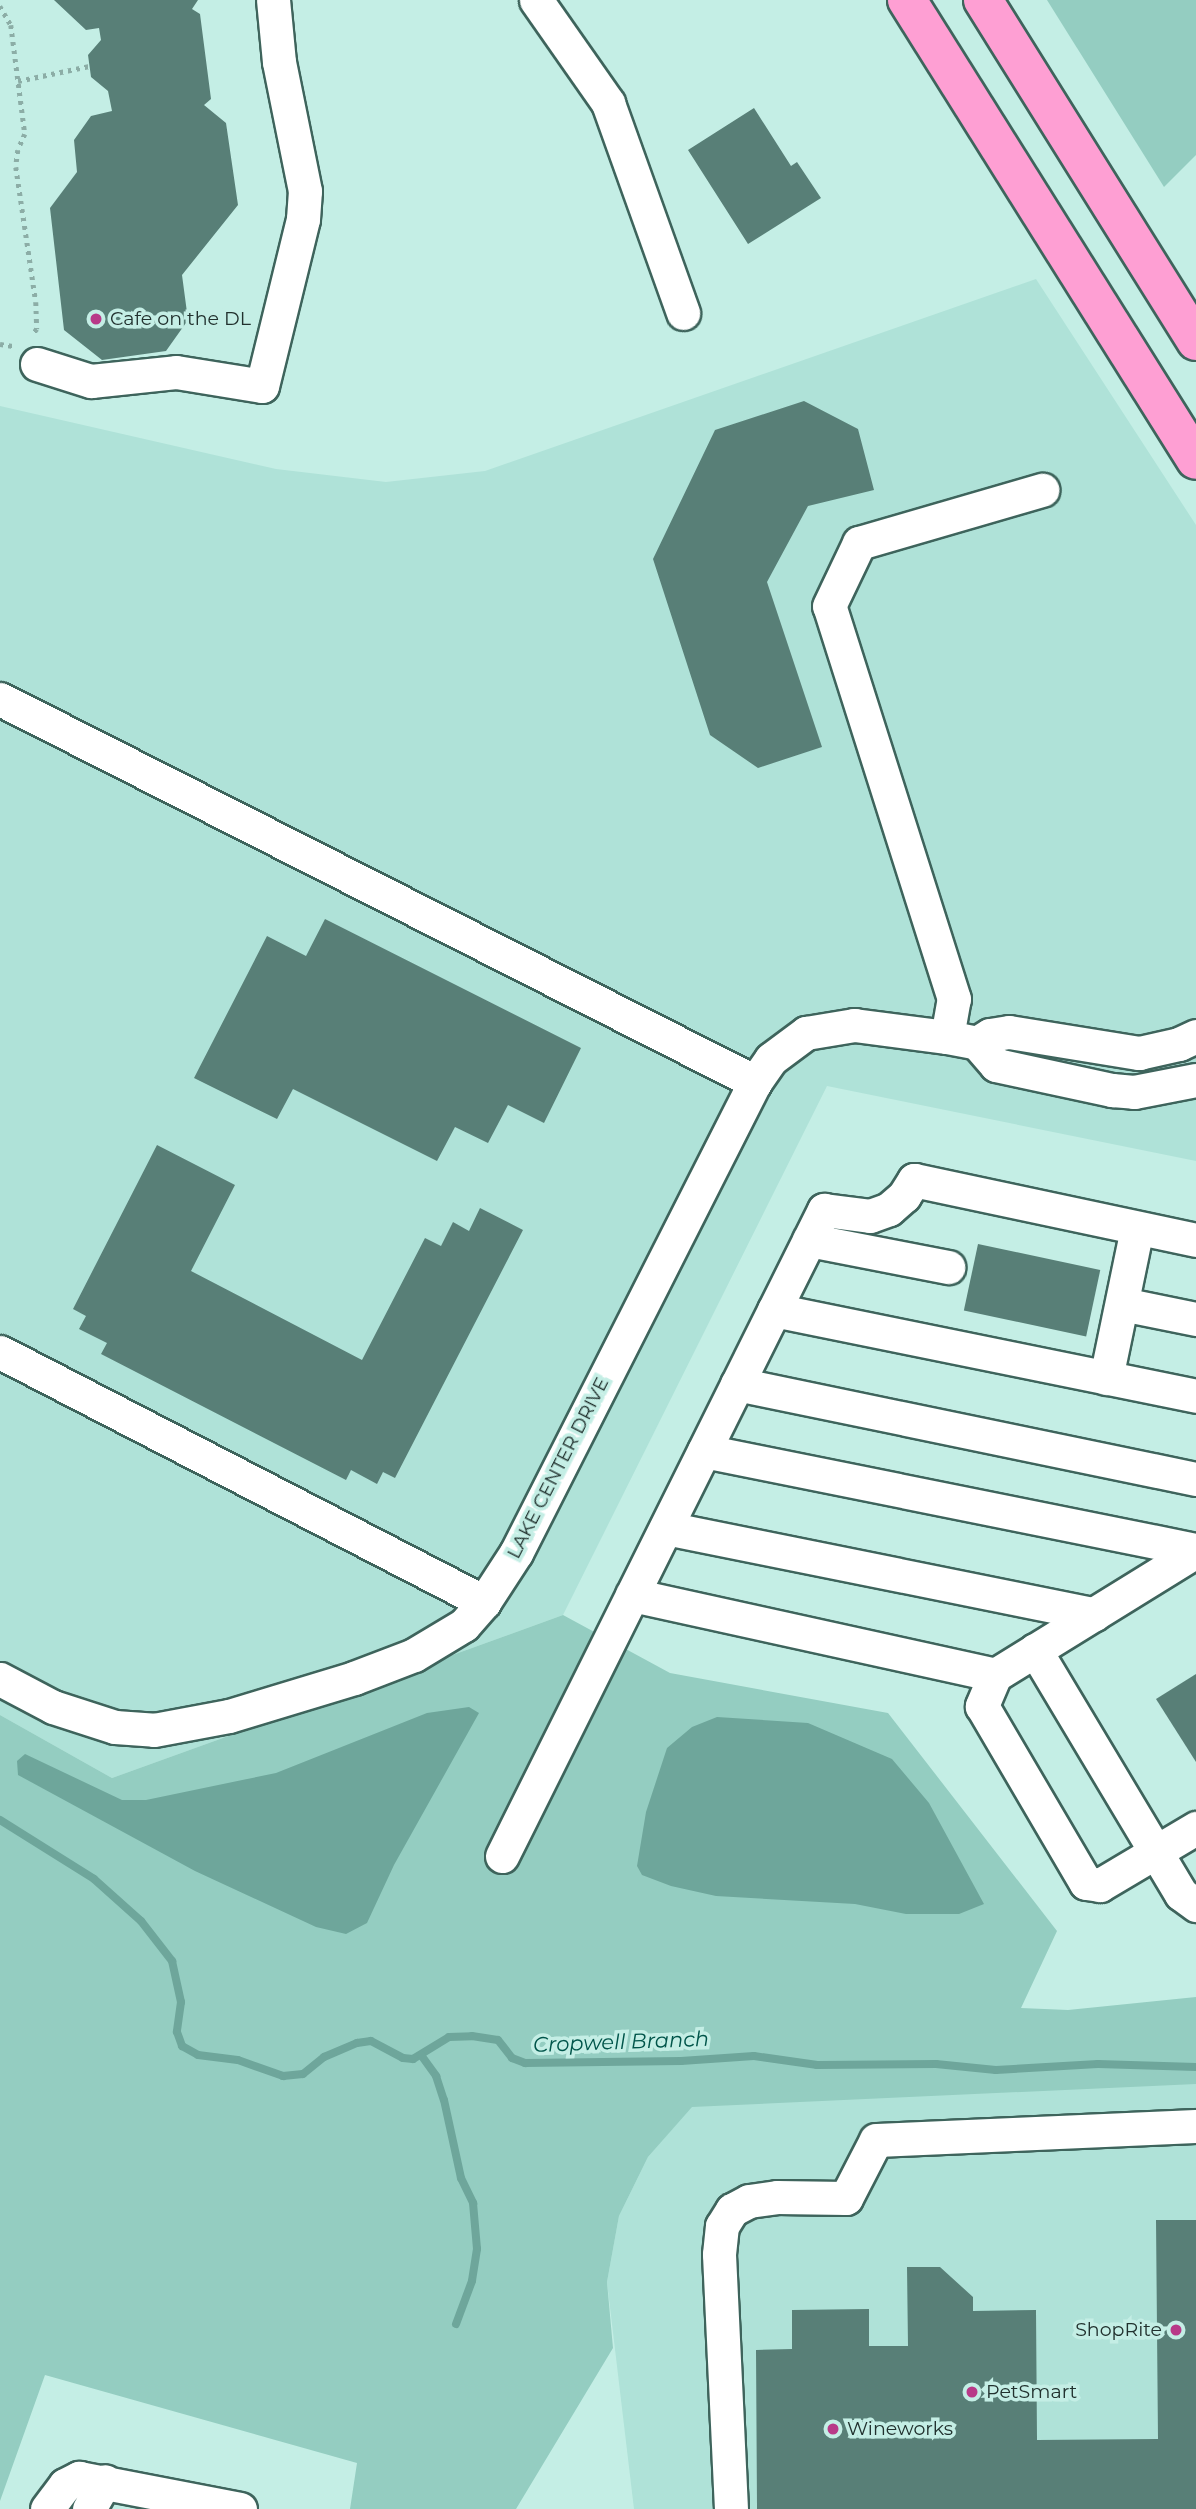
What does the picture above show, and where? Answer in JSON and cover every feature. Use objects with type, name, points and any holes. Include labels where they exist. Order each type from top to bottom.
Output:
[{"type":"highway","points":[[907,0],[1196,460]]},
{"type":"highway","points":[[983,0],[1196,341]]},
{"type":"lane","points":[[29,350],[91,381],[176,372],[262,386],[303,219],[305,191],[281,74],[273,0]]},
{"type":"lane","points":[[536,0],[608,103],[683,313]]},
{"type":"lane","points":[[1041,490],[859,543],[829,606],[954,999],[962,1040],[996,1065],[1112,1090],[1134,1092],[1196,1080]]},
{"type":"lane","points":[[0,699],[755,1082]]},
{"type":"lane","name":"LAKE CENTER DRIVE","points":[[0,1679],[52,1707],[115,1727],[154,1730],[198,1724],[354,1678],[414,1655],[464,1625],[484,1602],[516,1553],[755,1082],[771,1059],[786,1045],[806,1033],[854,1024],[962,1040],[1009,1032],[1139,1053],[1180,1044],[1196,1036]]},
{"type":"lane","points":[[502,1856],[824,1210],[870,1216],[889,1209],[904,1196],[914,1180],[1196,1240]]},
{"type":"lane","points":[[1106,1378],[1138,1228]]},
{"type":"lane","points":[[809,1240],[948,1267]]},
{"type":"lane","points":[[1122,1304],[1196,1319]]},
{"type":"lane","points":[[774,1310],[1196,1396]]},
{"type":"lane","points":[[0,1352],[484,1602]]},
{"type":"lane","points":[[737,1384],[1196,1479]]},
{"type":"lane","points":[[704,1451],[1196,1550]]},
{"type":"lane","points":[[666,1528],[1094,1614]]},
{"type":"lane","points":[[1196,1550],[995,1675],[982,1706],[1081,1878],[1092,1886],[1100,1885],[1196,1828]]},
{"type":"lane","points":[[632,1595],[995,1675]]},
{"type":"lane","points":[[1035,1650],[1181,1894],[1196,1905]]},
{"type":"lane","points":[[731,2509],[719,2254],[722,2227],[732,2210],[749,2201],[777,2197],[846,2198],[876,2140],[1196,2126]]},
{"type":"lane","points":[[47,2509],[57,2493],[71,2480],[88,2478],[97,2495],[240,2509]]},
{"type":"path","points":[[0,6],[11,24],[25,134],[18,150],[16,167],[37,329],[29,350],[0,344]]},
{"type":"path","points":[[18,81],[89,66]]},
{"type":"shaded area","points":[[1047,0],[1196,0],[1196,155],[1164,187]]},
{"type":"shaded area","points":[[1036,279],[1196,525],[1196,1161],[827,1086],[563,1615],[112,1778],[0,1715],[0,406],[276,469],[386,482],[485,471]]},
{"type":"shaded area","points":[[563,1615],[670,1673],[888,1713],[1057,1931],[1021,2008],[1068,2010],[1196,1997],[1196,2084],[692,2107],[648,2157],[619,2216],[607,2282],[613,2348],[516,2509],[350,2509],[357,2463],[45,2375],[0,2501],[0,1715],[112,1778]]},
{"type":"shaded area","points":[[469,1707],[479,1713],[394,1865],[367,1923],[346,1934],[316,1927],[195,1871],[18,1775],[17,1761],[25,1754],[122,1800],[146,1800],[276,1773],[427,1713]]},
{"type":"shaded area","points":[[717,1717],[808,1723],[892,1759],[929,1803],[984,1904],[959,1914],[906,1914],[855,1904],[716,1896],[671,1886],[642,1875],[637,1866],[646,1812],[667,1748],[692,1727]]},
{"type":"shaded area","points":[[1196,2080],[1196,2509],[634,2509],[607,2282],[619,2216],[648,2157],[692,2106]]},
{"type":"building","points":[[54,0],[198,0],[192,9],[200,14],[211,99],[204,105],[226,123],[238,205],[182,275],[188,320],[166,351],[102,360],[64,330],[50,208],[77,172],[74,140],[91,116],[112,111],[108,91],[91,77],[88,55],[101,40],[99,28],[86,30]]},
{"type":"building","points":[[754,108],[791,166],[797,162],[821,198],[748,244],[688,150]]},
{"type":"building","points":[[804,401],[858,429],[874,490],[808,506],[767,582],[822,747],[758,768],[710,735],[653,559],[715,430]]},
{"type":"building","points":[[325,919],[581,1048],[544,1123],[508,1105],[488,1143],[455,1127],[437,1161],[293,1089],[277,1119],[194,1078],[267,936],[306,956]]},
{"type":"building","points":[[157,1145],[235,1185],[191,1271],[362,1360],[425,1238],[441,1246],[453,1222],[469,1231],[480,1208],[523,1230],[395,1478],[383,1472],[377,1484],[351,1470],[346,1480],[101,1354],[107,1343],[79,1329],[86,1316],[73,1309]]},
{"type":"building","points":[[978,1244],[1100,1270],[1086,1337],[964,1311]]},
{"type":"building","points":[[1196,1674],[1196,1762],[1156,1699]]},
{"type":"building","points":[[1156,2220],[1196,2220],[1196,2509],[757,2509],[756,2350],[792,2349],[792,2310],[869,2309],[869,2346],[908,2346],[907,2267],[940,2267],[973,2297],[973,2311],[1036,2310],[1037,2440],[1158,2439]]},
{"type":"waterway","name":"Cropwell Branch","points":[[0,1820],[94,1879],[141,1921],[172,1961],[181,2002],[177,2032],[182,2046],[198,2055],[238,2060],[283,2076],[303,2074],[324,2057],[357,2043],[371,2041],[403,2058],[413,2059],[449,2037],[472,2036],[498,2040],[512,2058],[525,2063],[681,2061],[754,2056],[817,2065],[936,2064],[996,2070],[1098,2064],[1196,2067]]},
{"type":"waterway","points":[[421,2055],[436,2076],[461,2178],[473,2203],[477,2249],[472,2281],[456,2324]]},
{"type":"place","name":"Cafe on the DL","points":[[96,319]]},
{"type":"place","name":"ShopRite","points":[[1176,2330]]},
{"type":"place","name":"PetSmart","points":[[972,2392]]},
{"type":"place","name":"Wineworks","points":[[833,2429]]}]
